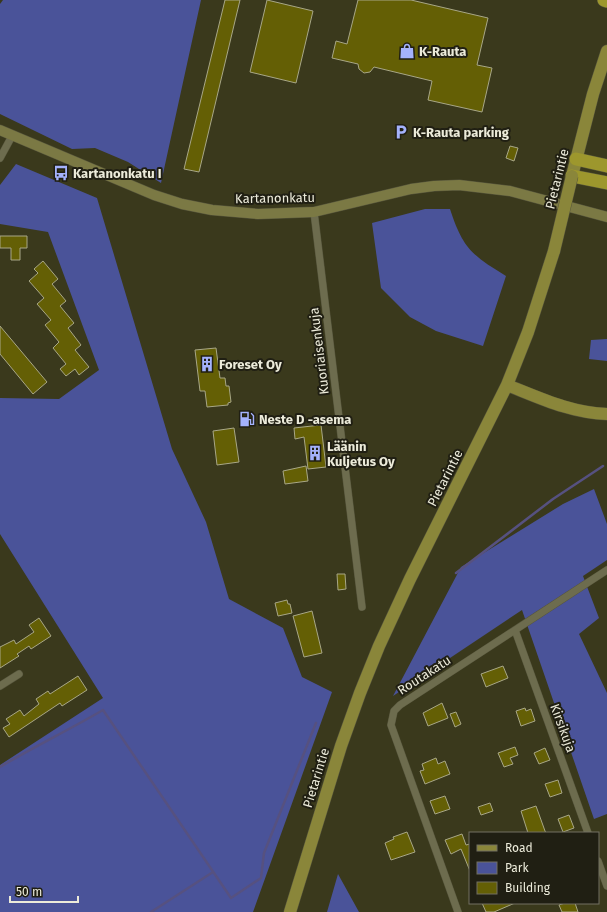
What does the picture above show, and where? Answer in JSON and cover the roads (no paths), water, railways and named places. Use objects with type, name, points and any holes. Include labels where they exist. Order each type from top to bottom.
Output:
[{"type":"highway","points":[[576,158],[607,166]]},
{"type":"highway","points":[[572,176],[607,183]]},
{"type":"main road","name":"Pietarintie","points":[[290,912],[341,746],[379,646],[413,573],[507,385],[528,332],[554,251],[576,158],[593,94],[607,51]]},
{"type":"main road","name":"Kartanonkatu","points":[[0,130],[154,195],[182,204],[212,210],[258,214],[314,212],[411,190],[434,186],[459,185],[510,191],[607,217]]},
{"type":"main road","points":[[507,385],[562,407],[588,413],[607,414]]},
{"type":"street","points":[[0,158],[12,136]]},
{"type":"street","name":"Kuoriaisenkuja","points":[[314,212],[362,607]]},
{"type":"street","name":"Routakatu","points":[[458,912],[391,725],[391,718],[394,711],[400,705],[607,570]]},
{"type":"street","name":"Kirsikuja","points":[[515,630],[588,832]]},
{"type":"street","points":[[0,686],[19,674]]},
{"type":"street","points":[[599,864],[607,886]]},
{"type":"waterway","points":[[456,573],[553,499],[603,466]]},
{"type":"waterway","points":[[0,767],[103,710],[231,898],[261,878],[264,853],[316,723]]},
{"type":"waterway","points":[[151,912],[213,872]]},
{"type":"place","name":"K-Rauta","points":[[407,51]]},
{"type":"place","name":"K-Rauta parking","points":[[401,132]]},
{"type":"place","name":"Kartanonkatu I","points":[[61,173]]},
{"type":"place","name":"Foreset Oy","points":[[207,364]]},
{"type":"place","name":"Neste D -asema","points":[[247,419]]},
{"type":"place","name":"Läänin Kuljetus Oy","points":[[315,453]]}]
